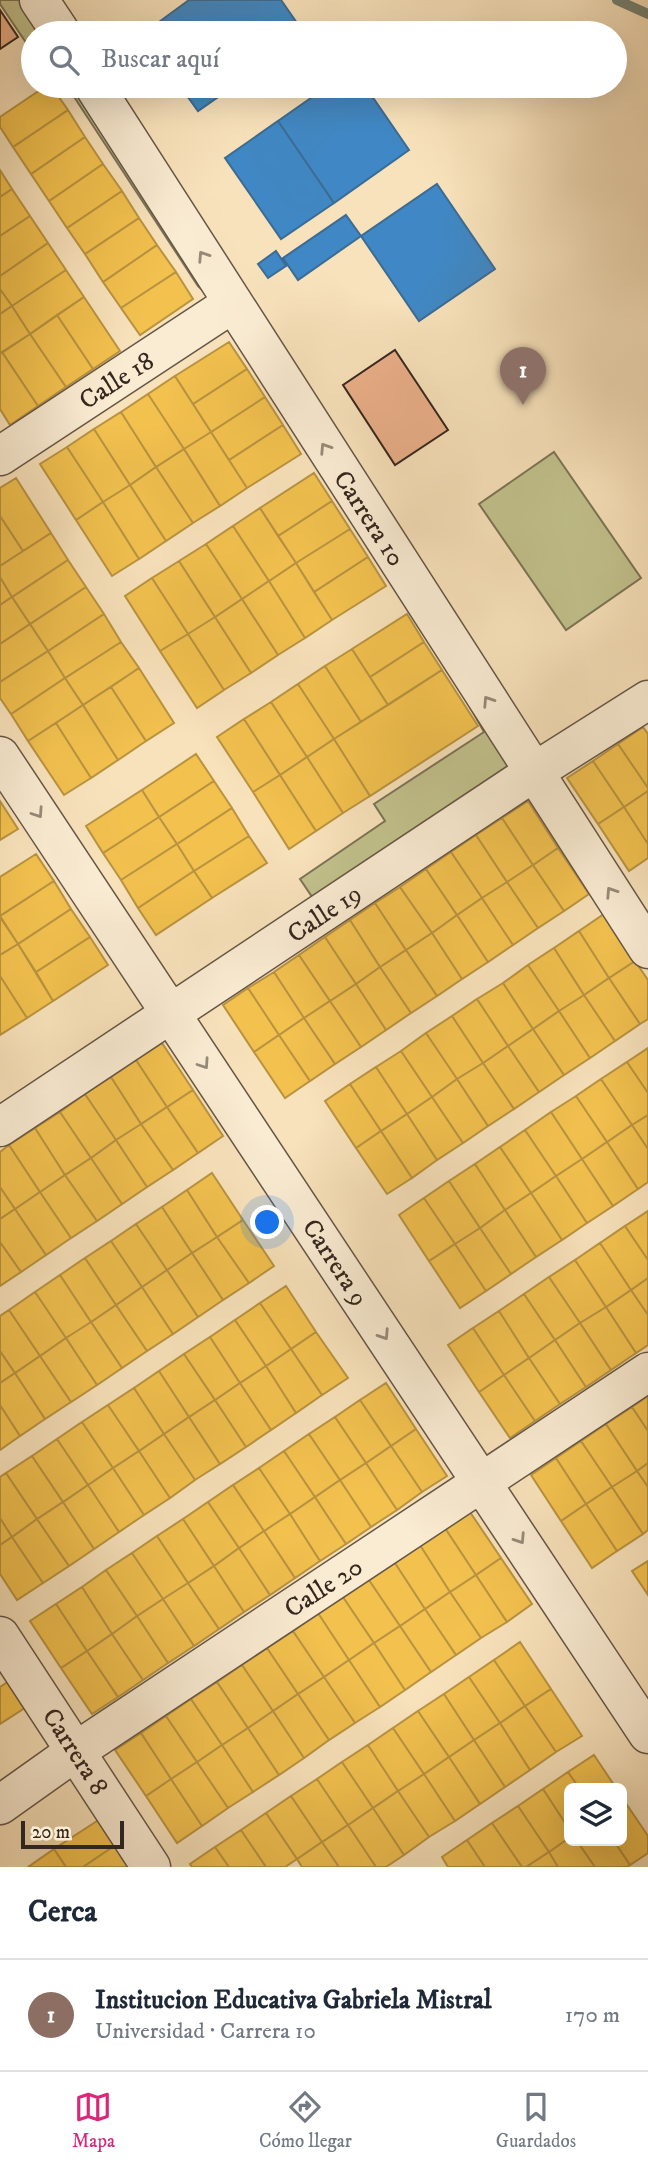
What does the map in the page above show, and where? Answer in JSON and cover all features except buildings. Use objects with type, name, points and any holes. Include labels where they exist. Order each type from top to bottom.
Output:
[{"type":"street","points":[[39,0],[53,21]]},
{"type":"street","name":"Carrera 10","points":[[102,98],[648,949]]},
{"type":"street","name":"Calle 18","points":[[0,456],[233,303]]},
{"type":"street","name":"Calle 19","points":[[0,1127],[534,772],[648,700]]},
{"type":"street","name":"Carrera 9","points":[[0,756],[648,1734]]},
{"type":"street","name":"Calle 20","points":[[0,1805],[76,1751],[648,1372]]},
{"type":"street","name":"Carrera 8","points":[[0,1636],[151,1867]]},
{"type":"green space","points":[[0,0],[23,0],[37,21],[21,21],[21,35]]},
{"type":"green space","points":[[75,98],[91,98],[213,300],[198,286]]},
{"type":"green space","points":[[554,452],[641,578],[566,630],[479,504]]},
{"type":"green space","points":[[470,707],[514,760],[512,782],[321,910],[300,879],[385,821],[374,804],[484,732]]},
{"type":"waterway","points":[[617,0],[648,14]]},
{"type":"place","name":"Institucion Educativa Gabriela Mistral","points":[[523,405]]}]
